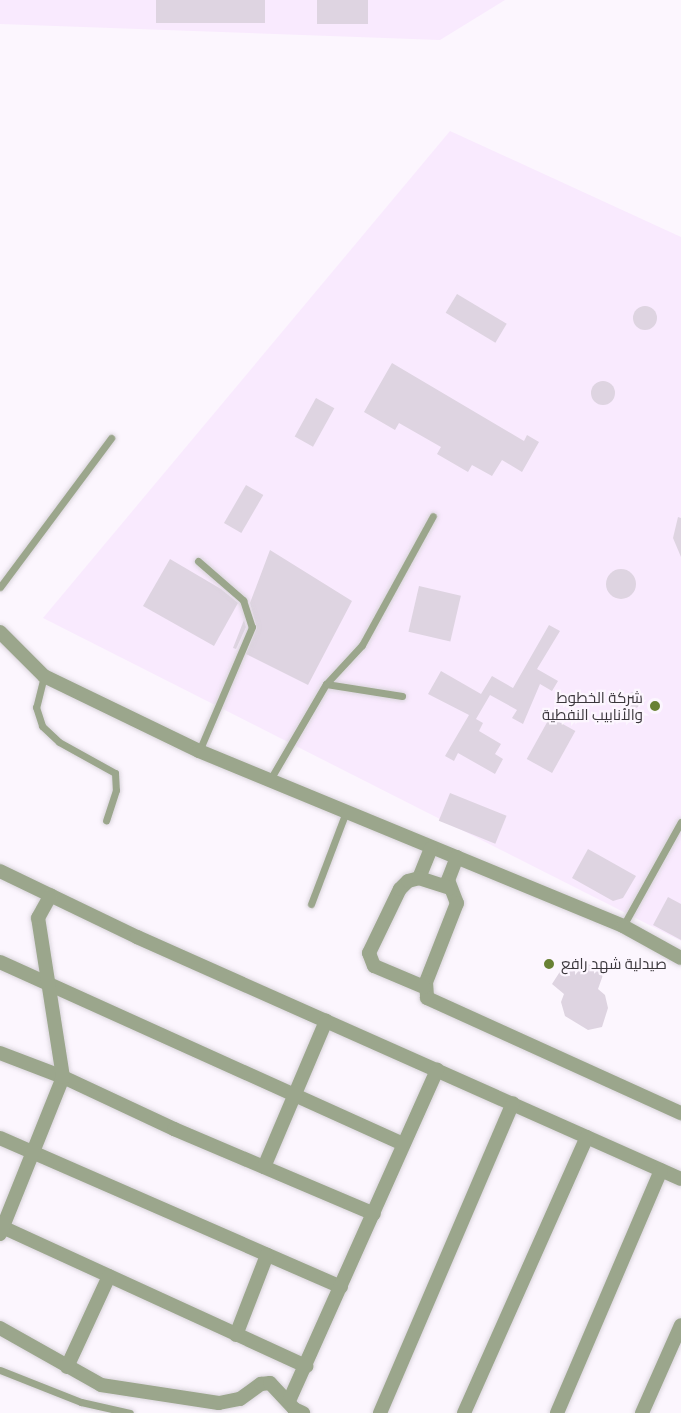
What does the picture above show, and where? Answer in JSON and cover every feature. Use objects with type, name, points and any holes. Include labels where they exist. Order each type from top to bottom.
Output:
[{"type":"street","points":[[0,632],[44,676],[199,751],[271,778],[431,849],[457,857],[623,926],[681,958]]},
{"type":"street","points":[[431,849],[419,878],[400,889],[369,953],[374,966],[424,987],[431,1001],[681,1113]]},
{"type":"street","points":[[424,987],[457,903],[448,880],[457,857]]},
{"type":"street","points":[[0,871],[326,1021],[681,1179]]},
{"type":"street","points":[[419,878],[450,888]]},
{"type":"street","points":[[51,895],[38,918],[63,1077],[1,1229],[306,1366]]},
{"type":"street","points":[[0,962],[403,1144]]},
{"type":"street","points":[[264,1167],[326,1021]]},
{"type":"street","points":[[0,1053],[63,1077],[374,1214]]},
{"type":"street","points":[[289,1401],[437,1070]]},
{"type":"street","points":[[380,1413],[513,1103]]},
{"type":"street","points":[[464,1413],[587,1137]]},
{"type":"street","points":[[0,1138],[341,1287]]},
{"type":"street","points":[[557,1413],[661,1170]]},
{"type":"street","points":[[236,1335],[267,1255]]},
{"type":"street","points":[[67,1367],[109,1276]]},
{"type":"street","points":[[642,1413],[681,1325]]},
{"type":"street","points":[[0,1328],[101,1385],[219,1403],[240,1399],[261,1384],[270,1383],[303,1413]]},
{"type":"lane","points":[[0,586],[111,438]]},
{"type":"lane","points":[[271,778],[326,684],[362,645],[433,516]]},
{"type":"lane","points":[[198,561],[243,600],[252,627],[199,751]]},
{"type":"lane","points":[[44,676],[36,707],[42,726],[59,742],[115,773],[116,790],[106,820]]},
{"type":"lane","points":[[326,684],[402,696]]},
{"type":"lane","points":[[311,904],[345,812]]},
{"type":"lane","points":[[623,926],[681,822]]},
{"type":"lane","points":[[0,1370],[81,1402],[130,1413]]},
{"type":"shaded area","points":[[0,0],[505,0],[440,40],[0,24]]},
{"type":"shaded area","points":[[450,131],[681,237],[681,941],[43,618]]},
{"type":"building","points":[[156,0],[265,0],[265,23],[156,23]]},
{"type":"building","points":[[317,0],[368,0],[368,24],[317,24]]},
{"type":"building","points":[[457,294],[507,324],[495,343],[446,313]]},
{"type":"building","points":[[645,306],[654,309],[657,318],[654,327],[645,330],[636,327],[633,318],[636,309]]},
{"type":"building","points":[[392,363],[524,441],[527,435],[539,442],[522,472],[502,460],[492,476],[472,465],[468,472],[437,454],[441,447],[399,423],[395,430],[364,412]]},
{"type":"building","points":[[603,381],[612,384],[615,393],[612,402],[603,405],[594,402],[591,393],[594,384]]},
{"type":"building","points":[[316,398],[334,408],[313,447],[295,436]]},
{"type":"building","points":[[246,485],[263,495],[241,533],[224,523]]},
{"type":"building","points":[[678,517],[681,518],[681,557],[673,538]]},
{"type":"building","points":[[270,550],[352,601],[308,685],[246,654],[257,628],[250,603]]},
{"type":"building","points":[[170,559],[221,589],[238,603],[214,646],[143,606]]},
{"type":"building","points":[[621,569],[627,570],[635,578],[635,590],[627,598],[621,599],[615,598],[607,590],[606,584],[607,578],[615,570]]},
{"type":"building","points":[[419,586],[461,596],[450,641],[408,632]]},
{"type":"building","points":[[244,620],[246,627],[236,649],[233,648]]},
{"type":"building","points":[[549,625],[560,631],[537,669],[558,681],[552,691],[540,684],[523,724],[512,718],[517,710],[490,695],[476,719],[483,723],[479,731],[501,744],[495,754],[503,759],[495,774],[458,753],[454,761],[445,756],[469,715],[428,694],[441,671],[481,694],[492,676],[513,688]]},
{"type":"building","points":[[634,692],[640,694],[642,700],[640,706],[634,708],[628,706],[626,700],[628,694]]},
{"type":"building","points":[[550,717],[575,731],[552,773],[527,759]]},
{"type":"building","points":[[450,793],[507,816],[495,844],[439,821]]},
{"type":"building","points":[[588,849],[636,876],[623,898],[613,901],[572,878]]},
{"type":"building","points":[[668,897],[681,904],[681,940],[653,925]]},
{"type":"building","points":[[586,962],[603,975],[598,989],[605,995],[608,1008],[602,1027],[588,1030],[565,1016],[561,1002],[564,994],[552,984],[561,970]]},
{"type":"place","name":"شركة الخطوط والأنابيب النفطية","points":[[655,706]]},
{"type":"place","name":"صيدلية شهد رافع","points":[[549,964]]}]
